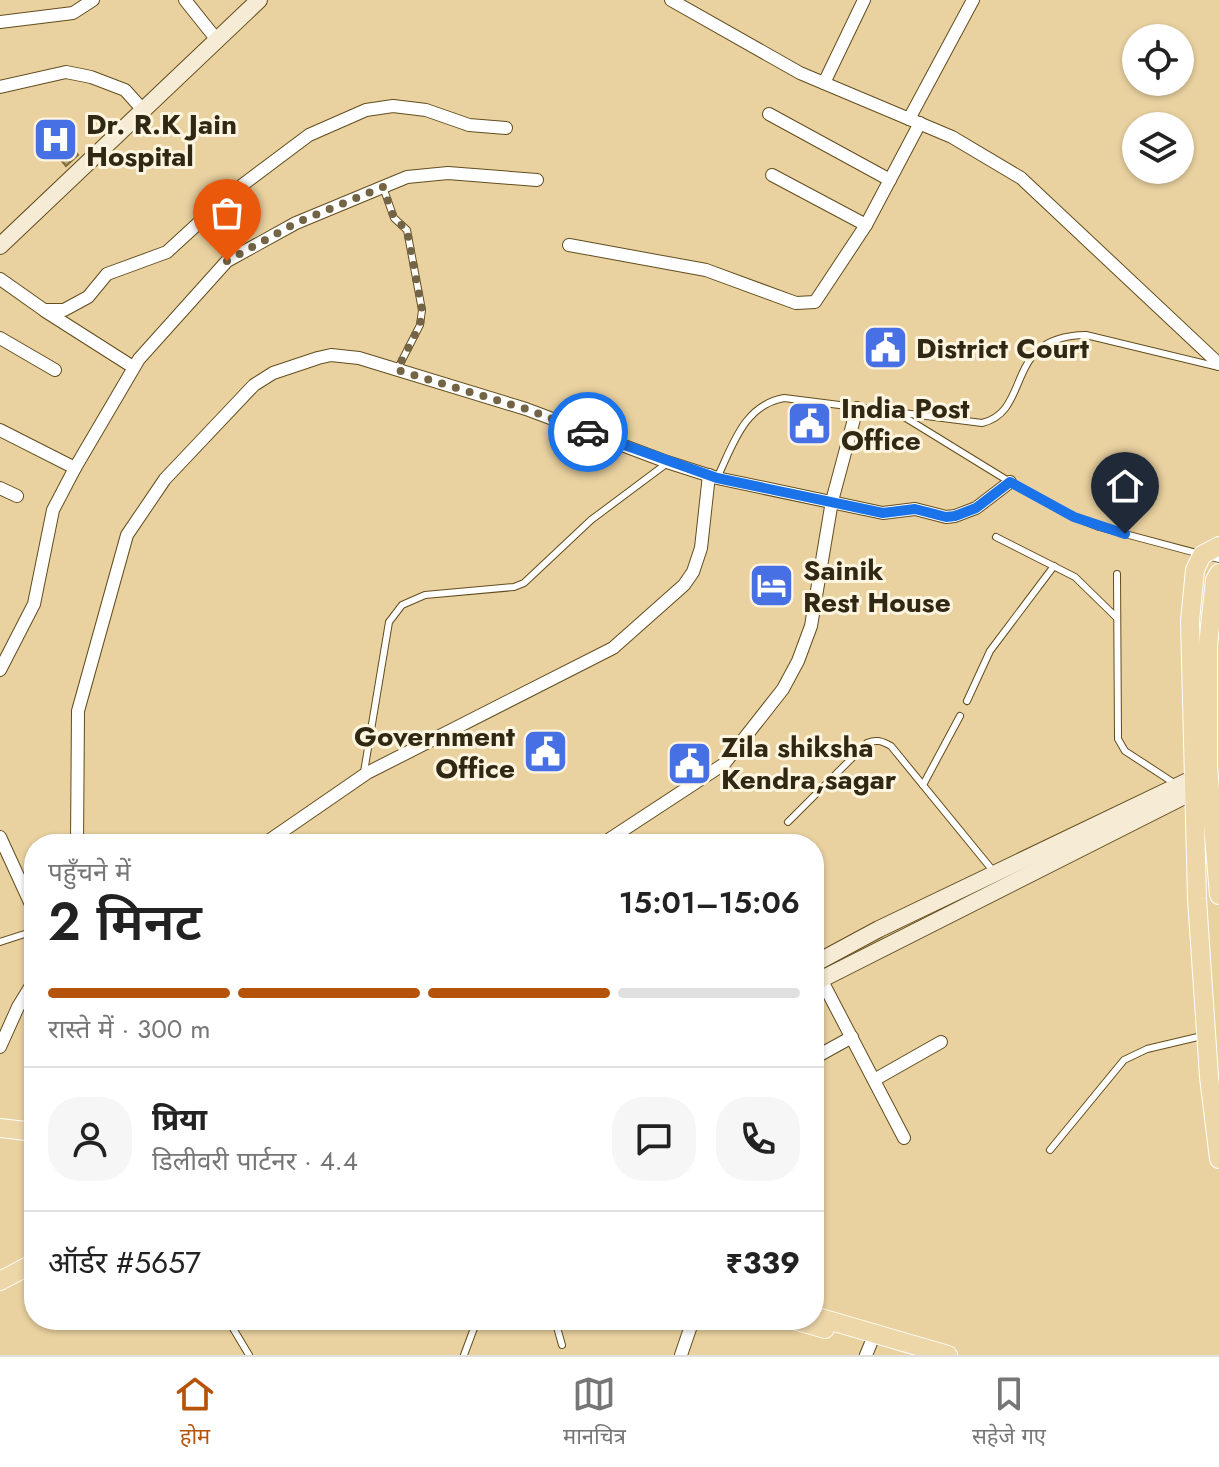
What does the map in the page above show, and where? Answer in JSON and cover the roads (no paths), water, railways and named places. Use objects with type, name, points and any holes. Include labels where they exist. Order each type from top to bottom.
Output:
[{"type":"main road","points":[[1219,546],[1195,570],[1190,621],[1197,783],[1219,895]]},
{"type":"main road","points":[[1197,783],[1214,664],[1215,580],[1219,573]]},
{"type":"main road","points":[[1209,834],[1206,1035],[1219,1159]]},
{"type":"main road","points":[[0,1117],[24,1120]]},
{"type":"main road","points":[[0,1128],[24,1131]]},
{"type":"main road","points":[[0,1281],[24,1268]]},
{"type":"main road","points":[[824,1319],[948,1355]]},
{"type":"main road","points":[[820,1330],[868,1349],[912,1355]]},
{"type":"street","points":[[0,22],[73,13],[93,0]]},
{"type":"street","points":[[185,0],[217,40]]},
{"type":"street","points":[[0,246],[259,0]]},
{"type":"street","points":[[671,0],[800,73],[952,137],[1021,178],[1219,366]]},
{"type":"street","points":[[824,83],[864,0]]},
{"type":"street","points":[[569,245],[706,270],[796,303],[815,302],[866,225],[890,180],[914,121],[973,0]]},
{"type":"street","points":[[0,87],[66,72],[91,77],[125,90],[143,110]]},
{"type":"street","points":[[44,310],[64,310],[88,297],[107,274],[167,252],[229,195],[309,135],[366,110],[393,106],[426,110],[469,125],[506,128]]},
{"type":"street","points":[[769,114],[890,180]]},
{"type":"street","points":[[0,670],[34,604],[53,510],[75,468],[133,367],[217,271],[236,254],[296,223],[407,177],[435,173],[537,180]]},
{"type":"street","points":[[772,175],[866,225]]},
{"type":"street","points":[[0,279],[133,367]]},
{"type":"street","points":[[0,338],[55,370]]},
{"type":"street","points":[[77,834],[78,711],[113,595],[124,542],[165,479],[254,385],[273,373],[331,355],[359,358],[526,409],[713,476],[883,513],[915,509],[946,517],[965,514],[1010,482]]},
{"type":"street","points":[[617,834],[724,764],[783,689],[811,626],[832,501],[857,408]]},
{"type":"street","points":[[0,430],[75,468]]},
{"type":"street","points":[[279,834],[364,776],[613,648],[684,585],[693,572],[701,548],[713,476]]},
{"type":"street","points":[[0,488],[17,496]]},
{"type":"street","points":[[824,971],[996,873],[1197,783]]},
{"type":"street","points":[[824,972],[1197,783]]},
{"type":"street","points":[[0,837],[24,889]]},
{"type":"street","points":[[824,990],[904,1138]]},
{"type":"street","points":[[0,1047],[24,997]]},
{"type":"street","points":[[824,1052],[852,1037]]},
{"type":"street","points":[[874,1080],[941,1042]]},
{"type":"street","points":[[681,1355],[690,1330]]},
{"type":"lane","points":[[383,187],[394,218],[407,230],[422,310],[420,325],[397,370]]},
{"type":"lane","points":[[713,476],[745,421],[768,401],[784,398],[970,423],[994,420],[1003,412],[1033,353],[1050,340],[1066,335],[1086,335],[1219,366]]},
{"type":"lane","points":[[898,413],[1010,482],[1074,517],[1099,527],[1210,557]]},
{"type":"lane","points":[[364,776],[389,622],[394,613],[412,599],[425,595],[514,587],[524,583],[591,520],[667,462]]},
{"type":"lane","points":[[996,537],[1080,582],[1117,618]]},
{"type":"lane","points":[[967,701],[990,651],[1054,566]]},
{"type":"lane","points":[[1117,574],[1120,746],[1197,783]]},
{"type":"lane","points":[[923,785],[960,716]]},
{"type":"lane","points":[[788,822],[867,743],[875,740],[891,746],[996,873]]},
{"type":"lane","points":[[0,942],[24,934]]},
{"type":"lane","points":[[1050,1150],[1124,1060],[1147,1049],[1206,1035]]},
{"type":"lane","points":[[234,1330],[249,1355]]},
{"type":"lane","points":[[464,1355],[473,1330]]},
{"type":"lane","points":[[558,1330],[562,1345]]},
{"type":"place","name":"Dr. R.K Jain Hospital","points":[[55,140]]},
{"type":"place","name":"District Court","points":[[885,348]]},
{"type":"place","name":"India Post Office","points":[[810,424]]},
{"type":"place","name":"Sainik Rest House","points":[[772,586]]},
{"type":"place","name":"Government Office","points":[[546,752]]},
{"type":"place","name":"Zila shiksha Kendra,sagar","points":[[690,763]]}]
